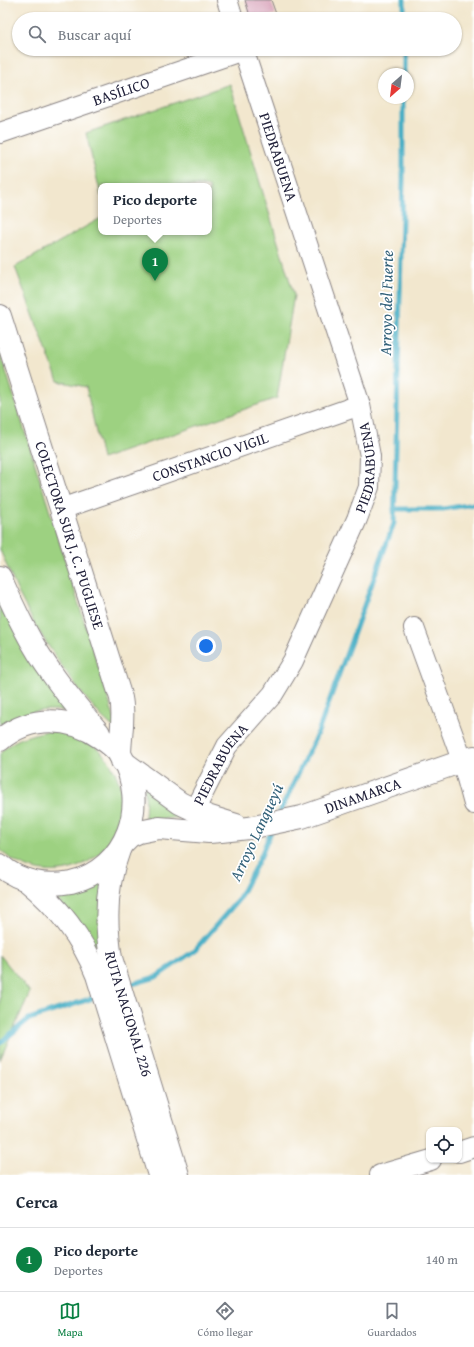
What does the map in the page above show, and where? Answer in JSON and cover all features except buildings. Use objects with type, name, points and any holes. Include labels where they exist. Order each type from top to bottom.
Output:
[{"type":"main road","name":"COLECTORA SUR J. C. PUGLIESE","points":[[0,316],[121,698],[124,717],[121,738],[116,753]]},
{"type":"main road","name":"RUTA NACIONAL 226","points":[[0,577],[36,650],[68,695],[116,753],[130,776],[134,809],[131,826],[115,862],[111,878],[107,916],[105,971],[178,1175]]},
{"type":"main road","name":"RUTA NACIONAL 226","points":[[0,740],[8,734],[27,725],[48,721],[69,723],[89,730],[116,753]]},
{"type":"main road","points":[[116,753],[175,800],[194,811],[219,820],[249,828]]},
{"type":"main road","name":"DINAMARCA","points":[[122,845],[130,836],[139,832],[159,828],[209,832],[249,828],[302,817],[468,758]]},
{"type":"main road","name":"RUTA NACIONAL 226","points":[[15,878],[43,884],[61,884],[78,880],[94,873],[108,862],[122,845]]},
{"type":"main road","name":"RUTA NACIONAL 226","points":[[0,865],[15,878],[41,892],[71,927],[87,952],[105,971]]},
{"type":"main road","name":"RUTA NACIONAL 226","points":[[117,1007],[159,1175]]},
{"type":"street","points":[[227,0],[231,12]]},
{"type":"street","name":"BASÍLICO","points":[[0,133],[223,56]]},
{"type":"street","name":"PIEDRABUENA","points":[[194,811],[227,746],[273,694],[293,661],[357,519],[369,487],[370,456],[360,405],[245,56]]},
{"type":"street","name":"CONSTANCIO VIGIL","points":[[61,509],[360,405]]},
{"type":"street","points":[[414,628],[468,758],[474,804]]},
{"type":"street","points":[[462,1151],[474,1147]]},
{"type":"street","points":[[380,1175],[426,1161]]},
{"type":"green space","points":[[230,84],[294,295],[277,398],[102,459],[86,387],[58,381],[15,267],[98,220],[98,235],[212,235],[212,183],[98,183],[86,133]]},
{"type":"green space","points":[[0,352],[118,730],[102,717],[79,690],[57,659],[35,625],[18,592],[0,550]]},
{"type":"green space","points":[[0,591],[67,711],[49,710],[33,712],[17,717],[0,725]]},
{"type":"green space","points":[[47,731],[68,733],[85,740],[98,749],[108,759],[120,786],[122,800],[121,815],[115,834],[104,849],[96,856],[77,867],[67,870],[45,871],[24,866],[11,859],[0,849],[0,754],[15,741]]},
{"type":"green space","points":[[144,784],[195,818],[169,818],[144,826],[146,805]]},
{"type":"green space","points":[[106,879],[107,968],[55,896],[84,891]]},
{"type":"green space","points":[[0,955],[30,992],[0,1060]]},
{"type":"waterway","name":"Arroyo del Fuerte","points":[[404,0],[404,12]]},
{"type":"waterway","name":"Arroyo del Fuerte","points":[[404,56],[404,68]]},
{"type":"waterway","name":"Arroyo del Fuerte","points":[[278,816],[318,732],[394,523],[403,180],[403,104]]},
{"type":"waterway","points":[[394,509],[443,509],[474,504]]},
{"type":"waterway","name":"Arroyo Langueyú","points":[[125,986],[156,977],[194,951],[238,900],[261,856],[272,829]]},
{"type":"waterway","name":"Arroyo Langueyú","points":[[0,1043],[29,1019],[99,996]]},
{"type":"place","name":"Pico deporte","points":[[155,281]]}]
